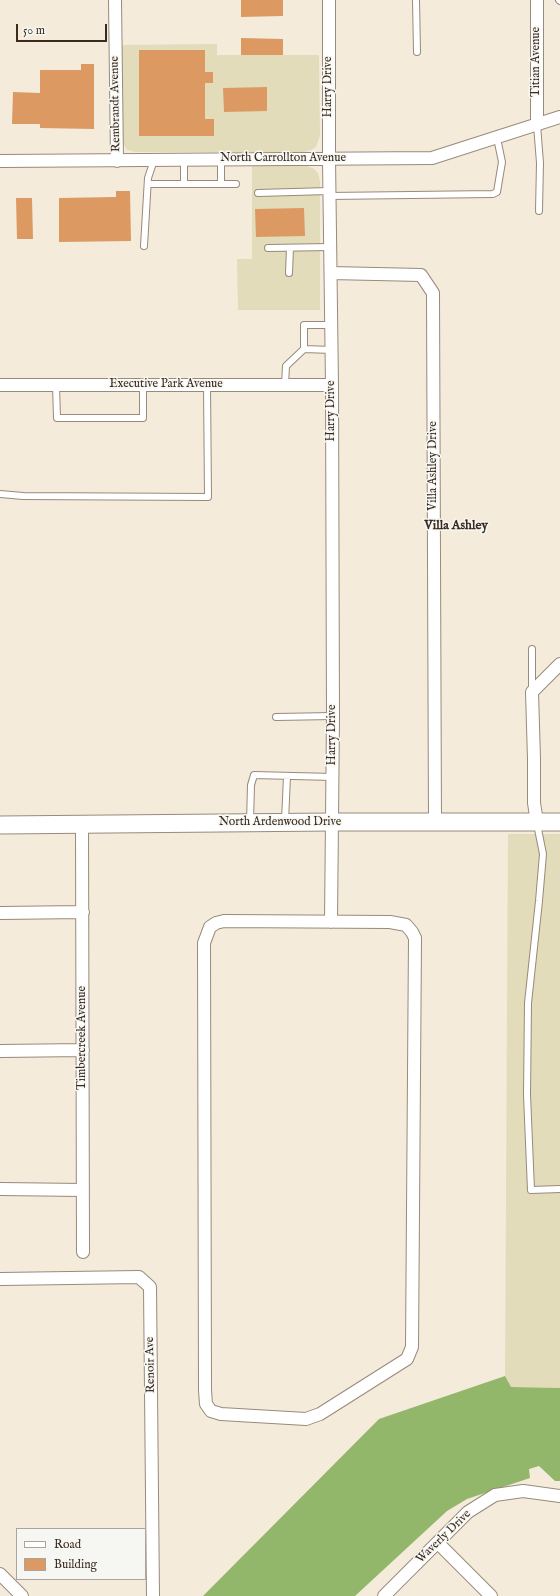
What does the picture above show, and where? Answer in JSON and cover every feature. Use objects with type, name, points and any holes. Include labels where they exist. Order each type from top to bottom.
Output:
[{"type":"street","name":"Rembrandt Avenue","points":[[115,0],[117,161]]},
{"type":"street","name":"Harry Drive","points":[[330,0],[329,159],[332,350],[333,716],[331,922]]},
{"type":"street","name":"Titian Avenue","points":[[537,0],[537,125]]},
{"type":"street","name":"North Carrollton Avenue","points":[[0,161],[432,158],[560,117]]},
{"type":"street","name":"Villa Ashley Drive","points":[[331,273],[421,275],[433,294],[435,823]]},
{"type":"street","name":"Executive Park Avenue","points":[[0,384],[332,385]]},
{"type":"street","points":[[537,822],[534,803],[532,692],[560,664]]},
{"type":"street","name":"North Ardenwood Drive","points":[[0,824],[560,822]]},
{"type":"street","name":"Timbercreek Avenue","points":[[82,824],[83,1252]]},
{"type":"street","points":[[0,913],[83,912]]},
{"type":"street","points":[[224,921],[331,922],[390,922],[406,925],[412,932],[414,938],[412,1347],[410,1355],[407,1359],[320,1414],[306,1419],[221,1414],[211,1411],[206,1404],[205,1390],[204,943],[210,927],[216,923],[224,921]]},
{"type":"street","points":[[0,1051],[83,1050]]},
{"type":"street","points":[[0,1189],[83,1190]]},
{"type":"street","name":"Renoir Ave","points":[[0,1279],[140,1277],[150,1287],[153,1596]]},
{"type":"street","name":"Waverly Drive","points":[[384,1596],[468,1512],[495,1495],[522,1491],[560,1496]]},
{"type":"street","points":[[438,1543],[491,1596]]},
{"type":"street","points":[[0,1574],[22,1596]]},
{"type":"lane","points":[[416,0],[416,52]]},
{"type":"lane","points":[[537,125],[540,162],[539,211]]},
{"type":"lane","points":[[258,193],[478,194],[497,192],[502,162],[497,138]]},
{"type":"lane","points":[[144,246],[148,184],[154,160]]},
{"type":"lane","points":[[184,160],[184,184]]},
{"type":"lane","points":[[221,160],[221,184]]},
{"type":"lane","points":[[148,184],[236,184]]},
{"type":"lane","points":[[268,248],[330,247]]},
{"type":"lane","points":[[289,273],[290,248]]},
{"type":"lane","points":[[304,349],[304,325],[331,325]]},
{"type":"lane","points":[[285,385],[286,366],[304,349],[332,350]]},
{"type":"lane","points":[[56,385],[57,418],[143,418],[144,385]]},
{"type":"lane","points":[[0,494],[23,496],[208,497],[207,385]]},
{"type":"lane","points":[[532,649],[532,692]]},
{"type":"lane","points":[[276,717],[333,716]]},
{"type":"lane","points":[[250,823],[251,794],[254,775],[333,777]]},
{"type":"lane","points":[[285,822],[284,791],[287,776]]},
{"type":"lane","points":[[251,794],[259,790]]},
{"type":"lane","points":[[251,794],[259,798]]},
{"type":"lane","points":[[537,822],[543,854],[540,901],[528,1003],[527,1095],[531,1190],[560,1189]]},
{"type":"shaded area","points":[[217,44],[217,55],[319,55],[320,136],[316,147],[304,152],[135,152],[127,150],[122,142],[121,45]]},
{"type":"shaded area","points":[[252,166],[306,166],[313,168],[318,173],[320,181],[320,310],[238,310],[237,259],[252,259]]},
{"type":"shaded area","points":[[508,834],[560,834],[560,1388],[510,1387],[505,1376]]},
{"type":"green space","points":[[505,1376],[511,1387],[560,1388],[560,1481],[555,1481],[539,1466],[529,1469],[530,1478],[467,1499],[447,1511],[355,1596],[203,1596],[379,1419]]},
{"type":"building","points":[[241,0],[283,0],[283,16],[241,17]]},
{"type":"building","points":[[241,38],[283,39],[283,55],[241,55]]},
{"type":"building","points":[[139,50],[205,50],[205,72],[213,72],[213,83],[205,83],[205,119],[214,119],[214,136],[139,136]]},
{"type":"building","points":[[81,64],[94,64],[94,129],[40,128],[40,124],[12,124],[13,92],[40,93],[40,70],[81,70]]},
{"type":"building","points":[[267,87],[267,111],[224,112],[223,88]]},
{"type":"building","points":[[116,191],[130,191],[131,241],[59,242],[59,198],[116,197]]},
{"type":"building","points":[[16,198],[32,198],[33,239],[17,239]]},
{"type":"building","points":[[304,208],[305,236],[256,237],[255,209]]},
{"type":"district","name":"Villa Ashley","points":[[456,526]]}]
